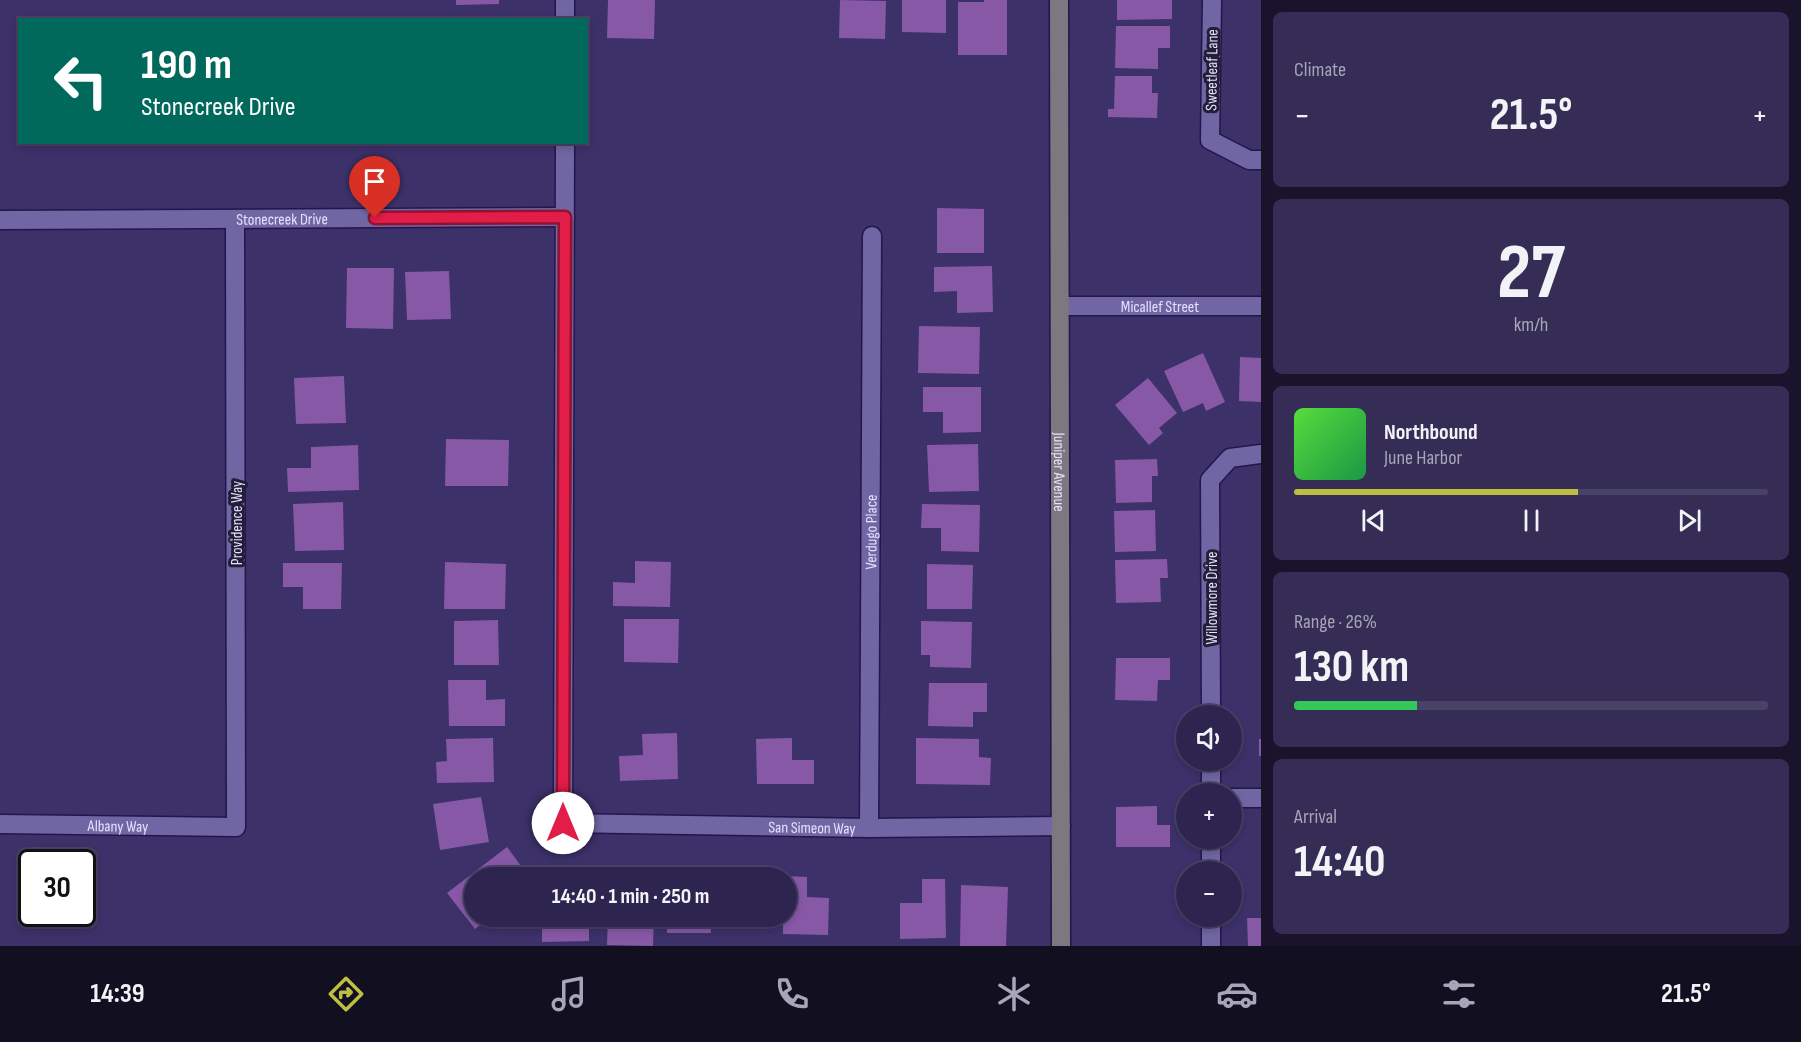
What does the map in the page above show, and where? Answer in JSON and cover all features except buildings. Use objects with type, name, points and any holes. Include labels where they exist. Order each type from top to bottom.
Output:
[{"type":"street","points":[[565,0],[565,18]]},
{"type":"street","name":"Juniper Avenue","points":[[1059,0],[1061,946]]},
{"type":"street","name":"Sweetleaf Lane","points":[[1212,0],[1210,140],[1249,160],[1261,160]]},
{"type":"street","points":[[565,144],[565,217]]},
{"type":"street","name":"Stonecreek Drive","points":[[0,220],[565,217]]},
{"type":"street","name":"San Simeon Way","points":[[565,217],[563,823],[869,828],[1061,826]]},
{"type":"street","name":"Providence Way","points":[[235,219],[236,826]]},
{"type":"street","name":"Verdugo Place","points":[[869,828],[872,236]]},
{"type":"street","name":"Micallef Street","points":[[1060,306],[1261,306]]},
{"type":"street","name":"Willowmore Drive","points":[[1211,705],[1210,480],[1230,458],[1261,454]]},
{"type":"street","points":[[1242,798],[1261,798]]},
{"type":"street","name":"Albany Way","points":[[0,824],[236,826]]},
{"type":"street","points":[[1211,927],[1211,946]]},
{"type":"route","points":[[375,218],[565,217],[563,823]]}]
